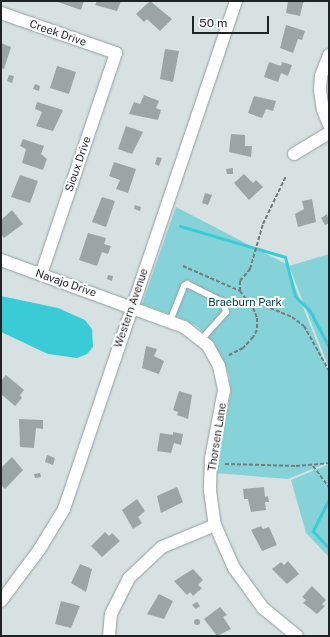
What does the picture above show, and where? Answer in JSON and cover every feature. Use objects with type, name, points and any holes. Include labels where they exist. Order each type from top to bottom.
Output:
[{"type":"street","name":"Western Avenue","points":[[1,601],[39,550],[64,509],[236,1]]},
{"type":"street","name":"Creek Drive","points":[[1,13],[116,53]]},
{"type":"street","name":"Sioux Drive","points":[[41,274],[116,53]]},
{"type":"street","points":[[329,56],[321,76],[320,92],[323,110],[329,125]]},
{"type":"street","points":[[294,154],[329,134]]},
{"type":"street","name":"Navajo Drive","points":[[1,260],[132,306]]},
{"type":"street","name":"Thorsen Lane","points":[[132,306],[184,327],[208,346],[219,366],[224,390],[212,458],[210,490],[215,525],[234,568],[263,608],[297,636]]},
{"type":"street","points":[[109,636],[111,614],[129,578],[162,547],[215,525]]},
{"type":"lane","points":[[170,321],[184,286],[187,284],[223,302],[226,312],[201,340]]},
{"type":"path","points":[[240,291],[240,281],[250,269],[258,239],[286,176]]},
{"type":"path","points":[[184,266],[240,291],[247,298],[257,318],[257,330],[243,348],[229,354]]},
{"type":"path","points":[[247,298],[292,317],[304,326],[329,371]]},
{"type":"path","points":[[225,464],[313,466],[329,463]]},
{"type":"path","points":[[313,466],[329,487]]},
{"type":"green space","name":"Braeburn Park","points":[[176,207],[286,264],[329,373],[329,462],[288,479],[215,473],[231,392],[229,375],[221,355],[199,328],[185,320],[142,304]]},
{"type":"green space","points":[[329,254],[329,368],[289,266]]},
{"type":"green space","points":[[329,464],[329,557],[306,533],[291,480]]},
{"type":"shaded area","points":[[1,296],[58,308],[85,320],[92,329],[93,347],[87,354],[77,358],[48,354],[1,332]]},
{"type":"building","points":[[55,1],[84,1],[81,10]]},
{"type":"building","points":[[97,1],[121,1],[117,11],[95,5]]},
{"type":"building","points":[[150,1],[172,19],[160,31],[147,19],[144,22],[136,14]]},
{"type":"building","points":[[288,1],[306,1],[303,3],[300,16],[286,13]]},
{"type":"building","points":[[286,25],[305,31],[302,40],[298,39],[293,53],[280,48]]},
{"type":"building","points":[[1,43],[11,47],[4,69],[1,68]]},
{"type":"building","points":[[165,49],[179,51],[173,82],[160,79]]},
{"type":"building","points":[[269,62],[281,66],[282,62],[292,65],[288,76],[281,73],[278,82],[264,77]]},
{"type":"building","points":[[57,66],[76,72],[69,94],[50,88]]},
{"type":"building","points":[[9,75],[14,76],[12,83],[7,81]]},
{"type":"building","points":[[35,84],[40,86],[39,91],[33,89]]},
{"type":"building","points":[[144,95],[159,101],[156,108],[161,110],[158,120],[129,114],[134,102],[140,104]]},
{"type":"building","points":[[254,96],[276,101],[273,111],[266,109],[262,118],[248,113]]},
{"type":"building","points":[[37,102],[63,110],[53,131],[36,126],[42,112],[35,109]]},
{"type":"building","points":[[126,126],[143,132],[132,154],[118,149]]},
{"type":"building","points":[[231,134],[245,135],[245,146],[252,146],[251,157],[229,152]]},
{"type":"building","points":[[23,139],[44,146],[41,154],[47,159],[43,170],[22,163],[26,149],[20,146]]},
{"type":"building","points":[[157,157],[162,158],[159,166],[155,164]]},
{"type":"building","points":[[114,162],[136,169],[128,193],[116,189],[120,180],[109,176]]},
{"type":"building","points":[[233,168],[233,174],[227,174],[226,169]]},
{"type":"building","points":[[244,174],[253,183],[256,180],[263,187],[249,200],[234,183]]},
{"type":"building","points":[[20,175],[38,181],[30,203],[11,197]]},
{"type":"building","points":[[205,193],[212,195],[208,205],[202,203]]},
{"type":"building","points":[[102,197],[115,201],[106,227],[92,222]]},
{"type":"building","points":[[312,199],[316,222],[298,227],[295,214],[304,209],[302,201]]},
{"type":"building","points":[[135,205],[141,207],[140,211],[134,209]]},
{"type":"building","points":[[12,210],[23,224],[4,238],[1,234],[1,220]]},
{"type":"building","points":[[327,214],[329,223],[325,225],[321,218]]},
{"type":"building","points":[[88,233],[106,238],[104,244],[111,246],[108,254],[102,252],[97,266],[79,260]]},
{"type":"building","points":[[108,275],[113,276],[112,281],[107,279]]},
{"type":"building","points":[[146,346],[157,349],[154,356],[164,361],[159,374],[142,368]]},
{"type":"building","points":[[6,375],[24,390],[20,395],[22,398],[15,406],[1,394],[1,381]]},
{"type":"building","points":[[179,391],[192,395],[188,419],[177,415],[178,412],[173,410]]},
{"type":"building","points":[[19,419],[43,420],[43,429],[36,428],[34,448],[20,447]]},
{"type":"building","points":[[173,432],[183,434],[181,445],[174,443],[171,453],[157,451],[160,433],[173,435]]},
{"type":"building","points":[[47,455],[55,458],[53,465],[45,462]]},
{"type":"building","points":[[12,457],[23,470],[5,489],[1,485],[1,468]]},
{"type":"building","points":[[40,473],[41,477],[35,478],[34,474]]},
{"type":"building","points":[[177,487],[183,502],[161,513],[157,496]]},
{"type":"building","points":[[264,487],[265,497],[268,496],[269,502],[265,502],[266,510],[251,512],[248,499],[244,499],[243,489]]},
{"type":"building","points":[[137,499],[145,511],[138,517],[142,523],[133,529],[122,510]]},
{"type":"building","points":[[261,526],[263,529],[269,527],[277,545],[262,551],[251,530]]},
{"type":"building","points":[[105,532],[109,536],[112,533],[120,541],[102,557],[91,546]]},
{"type":"building","points":[[288,561],[299,574],[287,584],[272,569],[281,562],[284,565]]},
{"type":"building","points":[[80,564],[92,569],[86,592],[71,583]]},
{"type":"building","points":[[193,569],[203,580],[198,585],[202,588],[193,596],[190,592],[187,595],[174,581]]},
{"type":"building","points":[[312,586],[326,600],[322,604],[325,606],[317,614],[303,603],[306,600],[302,597]]},
{"type":"building","points":[[159,594],[173,601],[164,619],[147,614]]},
{"type":"building","points":[[61,601],[80,606],[71,628],[55,624]]},
{"type":"building","points":[[197,602],[200,606],[196,609],[192,605]]},
{"type":"building","points":[[220,607],[227,615],[223,617],[231,629],[217,636],[204,619]]},
{"type":"building","points":[[197,619],[200,622],[197,625],[194,622]]},
{"type":"waterway","points":[[180,226],[285,257],[295,296],[310,311],[329,347]]},
{"type":"waterway","points":[[329,499],[313,531],[329,548]]}]
